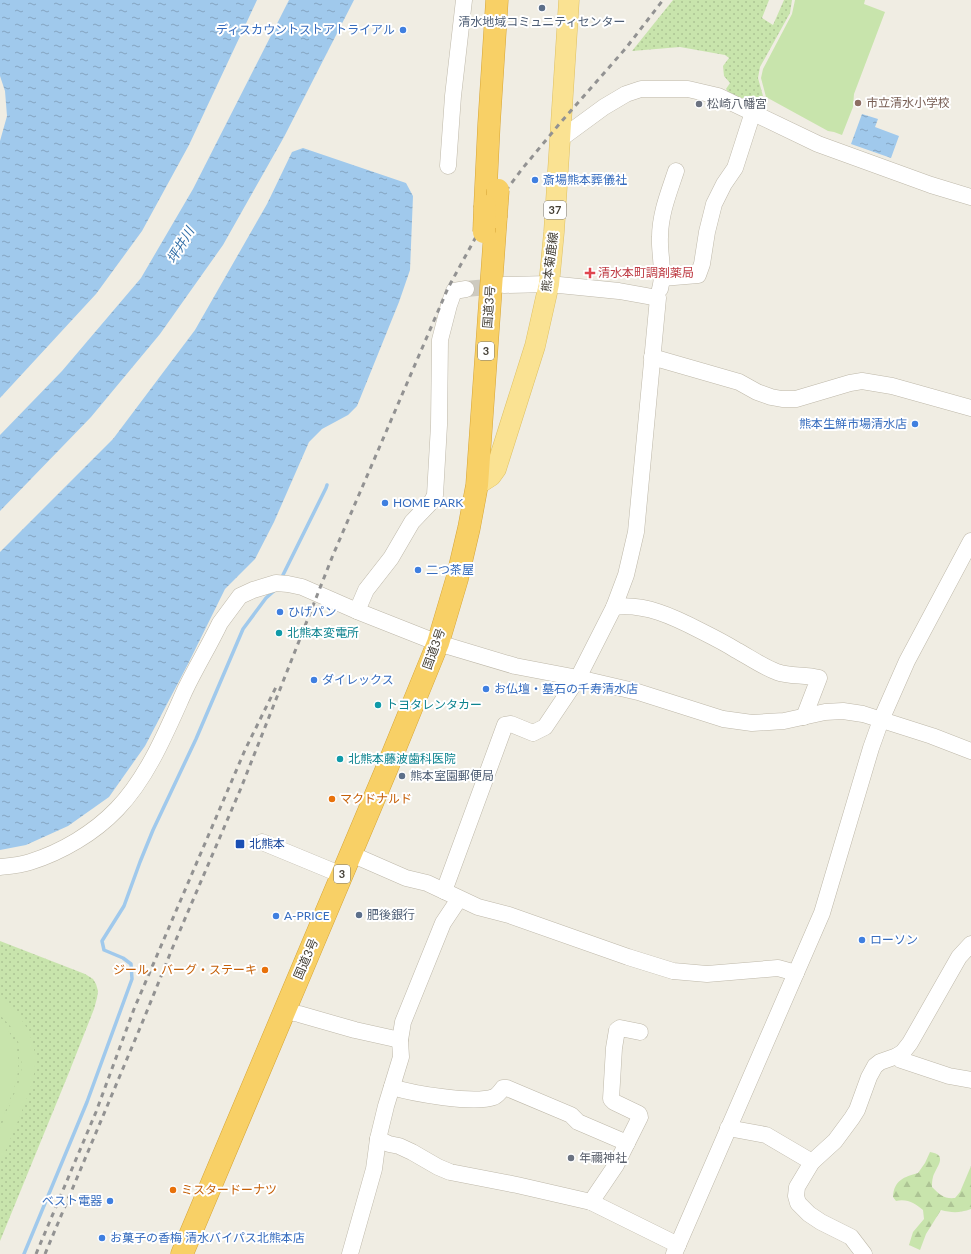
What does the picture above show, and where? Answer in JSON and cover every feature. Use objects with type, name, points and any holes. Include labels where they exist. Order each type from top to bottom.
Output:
[{"type":"highway","name":"国道3号","points":[[182,1254],[284,1011],[335,873],[366,782],[457,579],[470,528],[478,485],[491,211],[489,124],[497,0]]},
{"type":"highway","name":"国道3号","points":[[170,1254],[335,873],[351,854],[430,641],[464,485],[511,0]]},
{"type":"main road","name":"熊本菊鹿線","points":[[478,485],[491,476],[496,469],[534,346],[548,284],[554,232],[569,0]]},
{"type":"street","points":[[448,166],[453,96],[464,0]]},
{"type":"street","points":[[559,140],[604,107],[626,94],[641,89],[688,89],[702,91],[718,96],[818,144],[971,198]]},
{"type":"street","points":[[662,278],[698,275],[702,264],[707,232],[714,204],[724,184],[735,168],[753,112]]},
{"type":"street","points":[[444,891],[505,725],[511,724],[533,733],[545,727],[578,678],[614,607],[626,575],[636,532],[658,298],[662,278],[660,236],[662,215],[676,171]]},
{"type":"street","points":[[504,285],[548,284],[614,290],[658,298]]},
{"type":"street","points":[[357,611],[366,590],[391,558],[412,522],[432,501],[435,495],[439,425],[440,340],[454,291],[466,289]]},
{"type":"street","points":[[652,357],[739,382],[757,392],[771,397],[796,399],[850,383],[862,382],[892,386],[971,408]]},
{"type":"street","points":[[378,1139],[389,1144],[400,1146],[450,1172],[517,1185],[591,1202],[676,1249],[822,913],[871,748],[881,720],[910,654],[971,541]]},
{"type":"street","points":[[0,867],[29,863],[63,849],[104,821],[117,809],[135,787],[148,766],[220,623],[231,606],[240,596],[253,590],[281,583],[302,587],[430,641],[515,666],[578,678],[638,692],[723,719],[752,723],[784,722],[825,712],[843,711],[863,714],[932,736],[971,751]]},
{"type":"street","points":[[614,607],[636,606],[665,614],[682,621],[728,645],[776,672],[819,678],[804,717]]},
{"type":"street","points":[[262,842],[335,873]]},
{"type":"street","points":[[351,854],[406,878],[444,891],[478,907],[510,914],[628,957],[673,971],[707,974],[778,968],[796,973]]},
{"type":"street","points":[[350,1254],[374,1169],[378,1139],[386,1106],[401,1057],[400,1040],[403,1022],[443,923],[459,899]]},
{"type":"street","points":[[864,1254],[851,1237],[809,1214],[798,1203],[796,1196],[797,1187],[812,1162],[835,1141],[852,1118],[857,1110],[869,1077],[875,1066],[880,1062],[897,1056],[903,1052],[910,1043],[959,957],[971,944]]},
{"type":"street","points":[[284,1011],[355,1030],[400,1040]]},
{"type":"street","points":[[591,1202],[616,1164],[640,1117],[639,1114],[614,1102],[611,1099],[614,1048],[617,1030],[620,1028],[640,1032]]},
{"type":"street","points":[[897,1056],[901,1060],[949,1076],[971,1080]]},
{"type":"street","points":[[392,1087],[417,1093],[471,1099],[493,1097],[498,1095],[503,1088],[507,1088],[572,1115],[578,1122],[627,1143]]},
{"type":"street","points":[[728,1128],[766,1135],[812,1162]]},
{"type":"green space","points":[[673,0],[769,0],[762,18],[773,25],[784,0],[792,0],[790,13],[760,67],[758,78],[763,96],[748,99],[738,98],[729,93],[726,89],[730,83],[724,76],[723,66],[729,58],[725,55],[680,47],[632,51]]},
{"type":"green space","points":[[795,0],[865,0],[864,4],[885,12],[854,94],[853,107],[842,135],[828,131],[766,97],[761,78],[763,69],[792,14]]},
{"type":"green space","points":[[0,941],[85,974],[93,979],[98,991],[94,1009],[0,1241]]},
{"type":"green space","points":[[0,999],[14,1010],[25,1025],[31,1037],[35,1060],[29,1093],[0,1164],[0,1129],[19,1082],[22,1067],[20,1047],[17,1039],[11,1027],[0,1015]]},
{"type":"green space","points":[[0,1021],[8,1029],[16,1047],[18,1069],[13,1091],[0,1124]]},
{"type":"green space","points":[[930,1152],[939,1156],[940,1159],[933,1177],[932,1187],[945,1197],[955,1198],[960,1192],[971,1166],[971,1209],[956,1212],[941,1210],[926,1234],[920,1250],[909,1245],[913,1232],[924,1219],[923,1210],[908,1201],[896,1201],[893,1197],[895,1187],[898,1183],[908,1176],[918,1173]]},
{"type":"water","points":[[0,0],[257,0],[189,145],[142,231],[96,294],[0,398],[0,141],[7,116],[5,91],[0,76]]},
{"type":"water","name":"坪井川","points":[[289,0],[354,0],[284,137],[223,245],[160,334],[91,417],[0,511],[0,435],[62,371],[141,278],[193,189]]},
{"type":"water","points":[[862,114],[878,119],[875,127],[899,136],[891,158],[851,144]]},
{"type":"water","points":[[303,148],[406,183],[413,196],[410,270],[399,302],[357,406],[348,415],[322,429],[309,442],[274,522],[255,559],[225,589],[145,746],[109,797],[68,826],[26,845],[0,850],[0,552],[113,439],[195,330],[267,204],[292,152]]},
{"type":"waterway","points":[[281,579],[327,485]]},
{"type":"waterway","points":[[24,1254],[87,1102],[132,979],[131,964],[123,958],[104,950],[102,941],[124,906],[153,830],[196,739],[243,629],[266,598],[275,590]]},
{"type":"tunnel","points":[[466,289],[500,286]]},
{"type":"railway","points":[[45,1254],[241,788],[333,555],[448,288],[489,213],[522,169],[626,48],[663,0]]},
{"type":"railway","points":[[36,1254],[96,1112],[134,1009],[245,750],[276,687]]},
{"type":"place","name":"清水地域コミュニティセンター","points":[[542,8]]},
{"type":"place","name":"ディスカウントストアトライアル","points":[[403,30]]},
{"type":"place","name":"市立清水小学校","points":[[858,103]]},
{"type":"place","name":"松崎八幡宮","points":[[699,104]]},
{"type":"place","name":"斎場熊本葬儀社","points":[[535,180]]},
{"type":"place","name":"清水本町調剤薬局","points":[[590,273]]},
{"type":"place","name":"熊本生鮮市場清水店","points":[[915,424]]},
{"type":"place","name":"HOME PARK","points":[[385,503]]},
{"type":"place","name":"二つ茶屋","points":[[418,570]]},
{"type":"place","name":"ひげパン","points":[[280,612]]},
{"type":"place","name":"北熊本変電所","points":[[279,633]]},
{"type":"place","name":"ダイレックス","points":[[314,680]]},
{"type":"place","name":"お仏壇・墓石の千寿清水店","points":[[486,689]]},
{"type":"place","name":"トヨタレンタカー","points":[[378,705]]},
{"type":"place","name":"北熊本藤波歯科医院","points":[[340,759]]},
{"type":"place","name":"熊本室園郵便局","points":[[402,776]]},
{"type":"place","name":"マクドナルド","points":[[332,799]]},
{"type":"place","name":"北熊本","points":[[240,844]]},
{"type":"place","name":"肥後銀行","points":[[359,915]]},
{"type":"place","name":"A-PRICE","points":[[276,916]]},
{"type":"place","name":"ローソン","points":[[862,940]]},
{"type":"place","name":"ジール・バーグ・ステーキ","points":[[265,970]]},
{"type":"place","name":"年禰神社","points":[[571,1158]]},
{"type":"place","name":"ミスタードーナツ","points":[[173,1190]]},
{"type":"place","name":"ベスト電器","points":[[110,1201]]},
{"type":"place","name":"お菓子の香梅 清水バイパス北熊本店","points":[[102,1238]]}]
